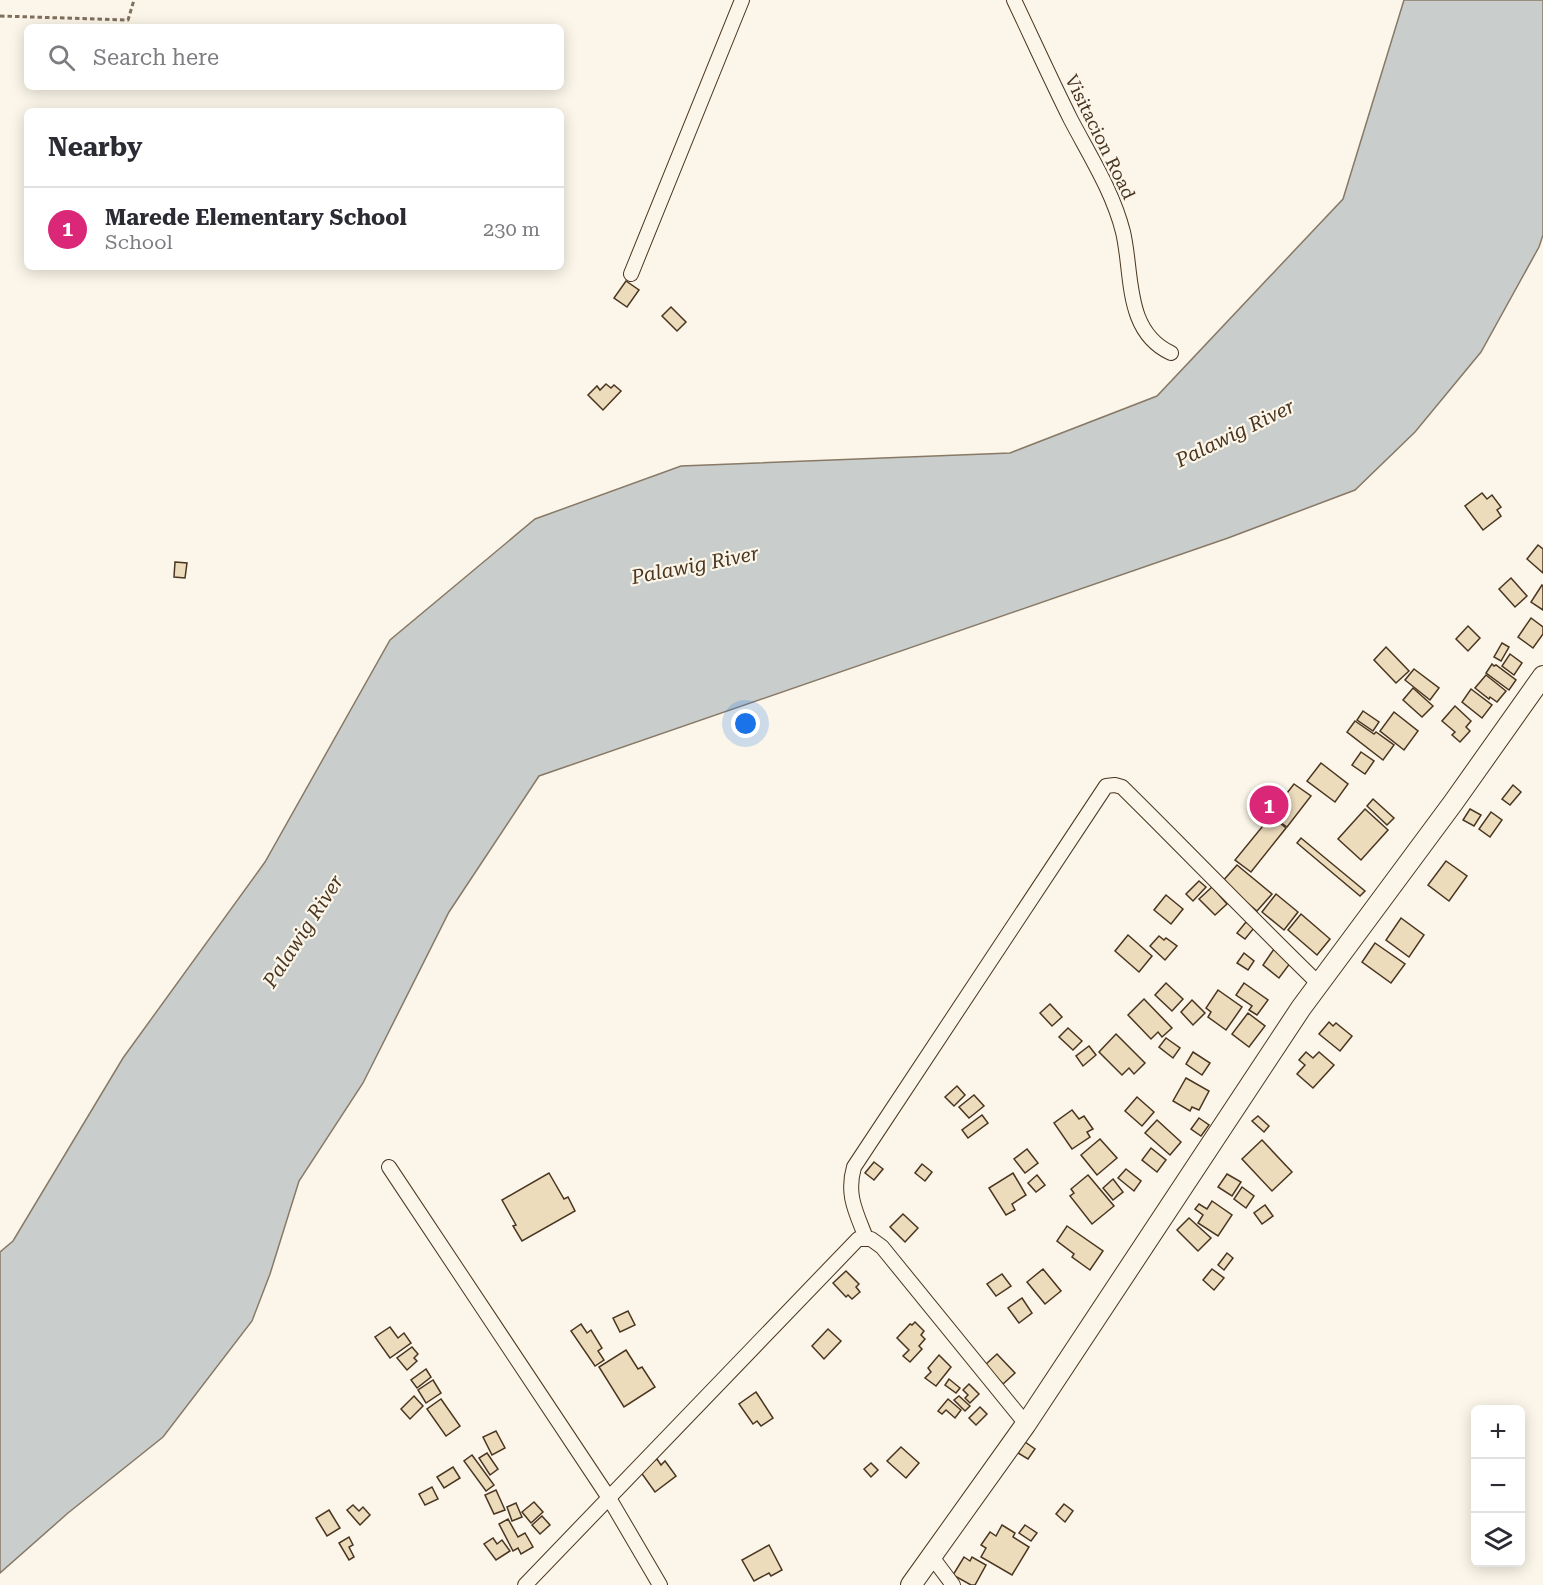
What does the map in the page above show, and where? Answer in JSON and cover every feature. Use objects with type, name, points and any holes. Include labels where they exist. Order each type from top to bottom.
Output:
[{"type":"street","points":[[631,274],[742,0]]},
{"type":"street","name":"Visitacion Road","points":[[1014,0],[1110,194],[1123,231],[1133,304],[1140,324],[1150,338],[1171,352]]},
{"type":"street","points":[[911,1585],[1026,1424],[1301,1008],[1453,803],[1543,676]]},
{"type":"street","points":[[866,1238],[850,1192],[850,1180],[854,1167],[1106,786],[1115,784],[1122,787],[1319,984]]},
{"type":"street","points":[[388,1167],[609,1498],[660,1585]]},
{"type":"street","points":[[525,1585],[858,1239],[871,1239],[882,1246],[1026,1424]]},
{"type":"street","points":[[932,1557],[953,1585]]},
{"type":"path","points":[[0,16],[128,20],[134,0]]},
{"type":"water","name":"Palawig River","points":[[1404,0],[1543,0],[1543,235],[1539,247],[1481,352],[1415,432],[1355,490],[1228,538],[539,776],[449,912],[363,1083],[299,1181],[270,1274],[252,1321],[163,1437],[68,1513],[0,1573],[0,1252],[13,1241],[123,1058],[265,862],[390,640],[535,519],[681,466],[1010,453],[1157,396],[1343,199]]},
{"type":"building","points":[[626,281],[639,290],[627,307],[614,298]]},
{"type":"building","points":[[671,307],[686,322],[677,331],[662,316]]},
{"type":"building","points":[[606,384],[611,388],[614,385],[621,391],[603,410],[588,395],[597,386],[600,390]]},
{"type":"building","points":[[1482,493],[1487,499],[1492,495],[1501,507],[1497,510],[1501,516],[1483,530],[1465,506]]},
{"type":"building","points":[[1538,545],[1543,549],[1543,573],[1527,559]]},
{"type":"building","points":[[175,562],[187,563],[185,578],[174,577]]},
{"type":"building","points":[[1511,578],[1527,596],[1515,607],[1499,589]]},
{"type":"building","points":[[1543,586],[1543,610],[1531,602]]},
{"type":"building","points":[[1531,618],[1543,627],[1543,634],[1533,648],[1518,637]]},
{"type":"building","points":[[1468,626],[1480,638],[1468,651],[1456,639]]},
{"type":"building","points":[[1502,643],[1509,647],[1501,661],[1494,657]]},
{"type":"building","points":[[1386,647],[1409,671],[1396,683],[1374,660]]},
{"type":"building","points":[[1510,654],[1522,663],[1514,675],[1502,666]]},
{"type":"building","points":[[1492,664],[1516,680],[1509,690],[1486,673]]},
{"type":"building","points":[[1414,669],[1439,688],[1430,700],[1405,680]]},
{"type":"building","points":[[1486,675],[1506,691],[1497,702],[1475,688]]},
{"type":"building","points":[[1413,688],[1433,706],[1422,717],[1403,700]]},
{"type":"building","points":[[1471,689],[1492,705],[1482,718],[1462,702]]},
{"type":"building","points":[[1455,706],[1471,721],[1466,727],[1470,731],[1460,742],[1452,735],[1455,732],[1442,721]]},
{"type":"building","points":[[1363,711],[1379,722],[1373,731],[1357,720]]},
{"type":"building","points":[[1394,712],[1418,731],[1404,750],[1380,731]]},
{"type":"building","points":[[1355,721],[1394,745],[1383,760],[1347,732]]},
{"type":"building","points":[[1361,752],[1374,761],[1365,774],[1352,765]]},
{"type":"building","points":[[1321,763],[1348,784],[1335,802],[1307,781]]},
{"type":"building","points":[[1294,784],[1311,796],[1287,827],[1270,815]]},
{"type":"building","points":[[1513,785],[1521,792],[1510,805],[1502,799]]},
{"type":"building","points":[[1373,799],[1394,818],[1387,825],[1367,806]]},
{"type":"building","points":[[1365,809],[1388,830],[1361,860],[1338,839]]},
{"type":"building","points":[[1470,809],[1481,815],[1474,826],[1463,820]]},
{"type":"building","points":[[1491,812],[1502,820],[1490,837],[1479,829]]},
{"type":"building","points":[[1271,816],[1286,828],[1251,872],[1235,860]]},
{"type":"building","points":[[1301,838],[1365,891],[1360,896],[1297,843]]},
{"type":"building","points":[[1446,861],[1467,876],[1449,901],[1428,885]]},
{"type":"building","points":[[1237,865],[1272,894],[1257,911],[1222,882]]},
{"type":"building","points":[[1199,881],[1206,887],[1193,901],[1186,894]]},
{"type":"building","points":[[1212,887],[1227,904],[1215,915],[1199,899]]},
{"type":"building","points":[[1276,894],[1298,912],[1284,930],[1262,912]]},
{"type":"building","points":[[1166,895],[1183,909],[1171,924],[1154,910]]},
{"type":"building","points":[[1301,914],[1330,939],[1317,955],[1288,930]]},
{"type":"building","points":[[1401,918],[1424,935],[1409,957],[1386,940]]},
{"type":"building","points":[[1246,922],[1254,928],[1245,939],[1237,933]]},
{"type":"building","points":[[1128,935],[1152,956],[1139,972],[1115,951]]},
{"type":"building","points":[[1159,936],[1177,946],[1165,960],[1150,946]]},
{"type":"building","points":[[1375,943],[1405,964],[1391,983],[1362,962]]},
{"type":"building","points":[[1274,949],[1291,962],[1279,978],[1263,965]]},
{"type":"building","points":[[1244,953],[1254,961],[1248,970],[1237,963]]},
{"type":"building","points":[[1166,983],[1183,999],[1172,1011],[1155,995]]},
{"type":"building","points":[[1244,983],[1268,1000],[1257,1015],[1249,1010],[1252,1006],[1236,995]]},
{"type":"building","points":[[1218,990],[1242,1007],[1226,1030],[1208,1017],[1211,1012],[1206,1008]]},
{"type":"building","points":[[1144,999],[1172,1028],[1162,1037],[1158,1032],[1151,1039],[1128,1015]]},
{"type":"building","points":[[1192,1000],[1205,1013],[1193,1025],[1181,1012]]},
{"type":"building","points":[[1050,1004],[1062,1017],[1052,1026],[1040,1013]]},
{"type":"building","points":[[1248,1013],[1265,1026],[1249,1047],[1232,1034]]},
{"type":"building","points":[[1329,1022],[1333,1026],[1336,1023],[1352,1036],[1340,1051],[1319,1034]]},
{"type":"building","points":[[1068,1028],[1082,1041],[1073,1050],[1059,1037]]},
{"type":"building","points":[[1116,1034],[1145,1063],[1134,1074],[1129,1068],[1122,1075],[1099,1052]]},
{"type":"building","points":[[1166,1038],[1180,1048],[1173,1058],[1159,1047]]},
{"type":"building","points":[[1089,1046],[1096,1055],[1083,1066],[1076,1056]]},
{"type":"building","points":[[1193,1052],[1210,1063],[1202,1075],[1186,1064]]},
{"type":"building","points":[[1306,1052],[1313,1058],[1319,1052],[1334,1065],[1313,1088],[1297,1074],[1305,1065],[1299,1060]]},
{"type":"building","points":[[1186,1078],[1209,1091],[1199,1110],[1192,1107],[1190,1111],[1173,1101]]},
{"type":"building","points":[[957,1086],[965,1095],[954,1106],[945,1097]]},
{"type":"building","points":[[974,1095],[984,1106],[969,1118],[959,1107]]},
{"type":"building","points":[[1137,1097],[1154,1112],[1142,1126],[1125,1111]]},
{"type":"building","points":[[1072,1110],[1079,1119],[1084,1116],[1093,1129],[1087,1132],[1090,1137],[1072,1149],[1054,1123]]},
{"type":"building","points":[[982,1115],[988,1123],[968,1138],[962,1130]]},
{"type":"building","points":[[1258,1116],[1269,1126],[1264,1132],[1252,1121]]},
{"type":"building","points":[[1199,1118],[1209,1125],[1201,1136],[1191,1129]]},
{"type":"building","points":[[1157,1120],[1181,1142],[1170,1155],[1145,1133]]},
{"type":"building","points":[[1100,1139],[1117,1158],[1097,1175],[1081,1155]]},
{"type":"building","points":[[1262,1140],[1292,1172],[1272,1191],[1242,1159]]},
{"type":"building","points":[[1151,1148],[1166,1160],[1157,1172],[1142,1160]]},
{"type":"building","points":[[1027,1149],[1038,1163],[1025,1173],[1014,1159]]},
{"type":"building","points":[[874,1162],[883,1169],[874,1180],[865,1173]]},
{"type":"building","points":[[922,1164],[932,1172],[925,1181],[915,1173]]},
{"type":"building","points":[[1126,1169],[1141,1181],[1134,1191],[1118,1178]]},
{"type":"building","points":[[549,1173],[564,1199],[568,1197],[575,1211],[522,1241],[502,1200]]},
{"type":"building","points":[[1013,1173],[1026,1195],[1012,1204],[1015,1210],[1006,1215],[989,1188]]},
{"type":"building","points":[[1227,1174],[1241,1182],[1232,1196],[1218,1187]]},
{"type":"building","points":[[1037,1175],[1045,1185],[1036,1192],[1028,1183]]},
{"type":"building","points":[[1088,1175],[1114,1206],[1092,1224],[1070,1196],[1074,1193],[1071,1189]]},
{"type":"building","points":[[1113,1179],[1123,1192],[1113,1200],[1103,1188]]},
{"type":"building","points":[[1242,1187],[1254,1196],[1246,1208],[1234,1199]]},
{"type":"building","points":[[1212,1201],[1232,1215],[1218,1236],[1198,1223],[1203,1215],[1195,1209],[1199,1204],[1207,1209]]},
{"type":"building","points":[[1265,1205],[1273,1216],[1262,1224],[1254,1213]]},
{"type":"building","points":[[903,1214],[918,1228],[905,1242],[890,1227]]},
{"type":"building","points":[[1189,1218],[1211,1238],[1198,1251],[1177,1230]]},
{"type":"building","points":[[1067,1226],[1103,1251],[1090,1270],[1072,1257],[1074,1254],[1057,1241]]},
{"type":"building","points":[[1227,1253],[1233,1258],[1224,1270],[1218,1265]]},
{"type":"building","points":[[1043,1269],[1061,1291],[1045,1304],[1027,1282]]},
{"type":"building","points":[[1212,1269],[1224,1278],[1214,1290],[1203,1280]]},
{"type":"building","points":[[846,1271],[859,1284],[856,1287],[860,1292],[852,1299],[848,1295],[846,1297],[833,1283]]},
{"type":"building","points":[[1002,1274],[1011,1286],[996,1296],[987,1284]]},
{"type":"building","points":[[1022,1298],[1032,1313],[1019,1323],[1008,1308]]},
{"type":"building","points":[[628,1311],[635,1325],[620,1332],[613,1318]]},
{"type":"building","points":[[915,1322],[924,1331],[921,1335],[925,1339],[919,1346],[922,1349],[910,1362],[903,1356],[909,1350],[897,1338],[910,1324]]},
{"type":"building","points":[[581,1324],[587,1333],[591,1330],[602,1348],[598,1351],[604,1360],[595,1366],[571,1331]]},
{"type":"building","points":[[390,1327],[398,1338],[404,1333],[411,1343],[390,1358],[375,1337]]},
{"type":"building","points":[[828,1329],[841,1341],[824,1359],[812,1346]]},
{"type":"building","points":[[412,1347],[418,1354],[414,1358],[417,1361],[407,1370],[397,1358]]},
{"type":"building","points":[[626,1350],[638,1369],[642,1367],[655,1387],[624,1407],[599,1367]]},
{"type":"building","points":[[997,1354],[1015,1373],[1003,1384],[985,1365]]},
{"type":"building","points":[[939,1355],[951,1367],[936,1386],[925,1378],[931,1372],[928,1368]]},
{"type":"building","points":[[426,1369],[431,1377],[417,1388],[411,1380]]},
{"type":"building","points":[[949,1379],[960,1388],[956,1393],[945,1385]]},
{"type":"building","points":[[433,1380],[441,1393],[426,1403],[418,1390]]},
{"type":"building","points":[[969,1384],[979,1394],[970,1403],[965,1398],[968,1395],[963,1390]]},
{"type":"building","points":[[756,1392],[773,1418],[761,1426],[757,1421],[753,1424],[739,1404]]},
{"type":"building","points":[[414,1396],[423,1406],[410,1419],[401,1409]]},
{"type":"building","points":[[959,1396],[970,1406],[965,1411],[954,1400]]},
{"type":"building","points":[[441,1399],[460,1426],[446,1436],[427,1409]]},
{"type":"building","points":[[948,1399],[961,1410],[955,1418],[946,1410],[942,1414],[938,1411]]},
{"type":"building","points":[[980,1407],[987,1414],[976,1425],[969,1418]]},
{"type":"building","points":[[496,1431],[505,1448],[492,1455],[483,1437]]},
{"type":"building","points":[[1025,1442],[1035,1449],[1028,1459],[1018,1453]]},
{"type":"building","points":[[901,1447],[919,1463],[906,1478],[887,1461]]},
{"type":"building","points":[[487,1453],[498,1469],[490,1475],[479,1458]]},
{"type":"building","points":[[472,1455],[494,1485],[486,1491],[464,1461]]},
{"type":"building","points":[[657,1459],[661,1465],[665,1461],[676,1476],[655,1492],[640,1471]]},
{"type":"building","points":[[871,1463],[878,1470],[871,1477],[864,1469]]},
{"type":"building","points":[[453,1467],[460,1478],[444,1488],[437,1477]]},
{"type":"building","points":[[432,1487],[438,1499],[425,1505],[419,1494]]},
{"type":"building","points":[[496,1490],[505,1510],[494,1514],[485,1495]]},
{"type":"building","points":[[534,1502],[543,1512],[531,1523],[522,1512]]},
{"type":"building","points":[[516,1503],[522,1517],[512,1521],[507,1507]]},
{"type":"building","points":[[1064,1504],[1073,1511],[1065,1522],[1056,1514]]},
{"type":"building","points":[[353,1505],[359,1511],[363,1507],[370,1515],[360,1525],[347,1510]]},
{"type":"building","points":[[329,1510],[340,1528],[327,1536],[316,1518]]},
{"type":"building","points":[[542,1516],[550,1525],[540,1534],[532,1525]]},
{"type":"building","points":[[508,1519],[518,1537],[525,1533],[533,1547],[521,1554],[518,1548],[513,1551],[499,1524]]},
{"type":"building","points":[[1002,1525],[1015,1533],[1013,1537],[1029,1547],[1012,1575],[981,1557],[986,1548],[981,1545],[990,1532],[996,1536]]},
{"type":"building","points":[[1025,1525],[1037,1533],[1031,1541],[1019,1533]]},
{"type":"building","points":[[349,1537],[353,1545],[349,1547],[354,1557],[349,1560],[339,1543]]},
{"type":"building","points":[[493,1538],[497,1544],[502,1540],[510,1551],[496,1560],[484,1544]]},
{"type":"building","points":[[769,1545],[782,1570],[771,1576],[769,1573],[754,1581],[742,1560]]},
{"type":"building","points":[[964,1557],[970,1561],[972,1557],[986,1565],[975,1585],[953,1575]]},
{"type":"place","name":"Marede Elementary School","points":[[1269,805]]}]
